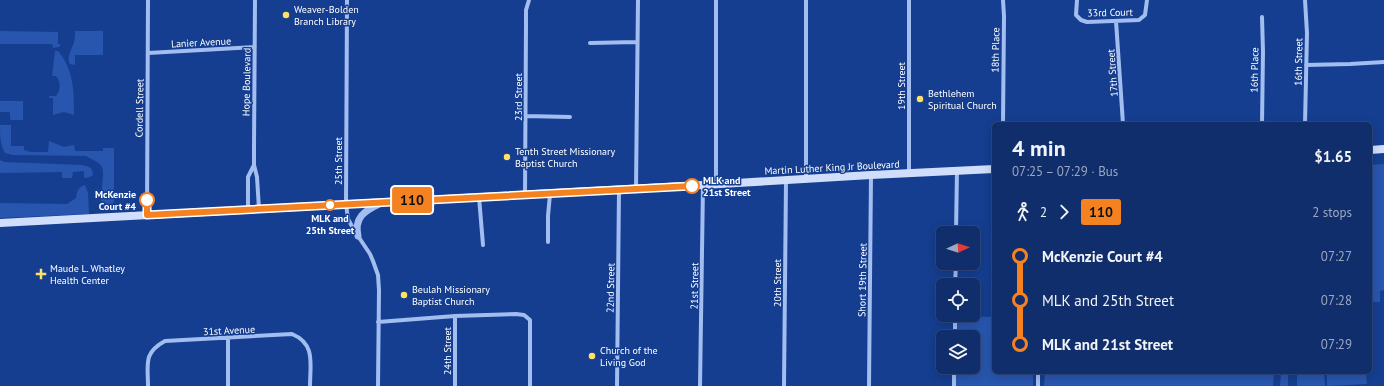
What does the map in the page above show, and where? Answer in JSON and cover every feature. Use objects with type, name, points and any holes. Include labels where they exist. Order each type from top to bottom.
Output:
[{"type":"main road","points":[[1372,150],[1384,149]]},
{"type":"main road","name":"Martin Luther King Jr Boulevard","points":[[0,223],[526,194],[703,186],[716,184],[992,169]]},
{"type":"street","name":"Cordell Street","points":[[147,215],[148,0]]},
{"type":"street","name":"Hope Boulevard","points":[[255,0],[254,164],[257,177],[259,209]]},
{"type":"street","name":"25th Street","points":[[347,0],[346,204],[348,219],[370,254],[376,268],[379,290],[378,386]]},
{"type":"street","name":"23rd Street","points":[[526,194],[526,10],[529,0]]},
{"type":"street","points":[[636,189],[638,0]]},
{"type":"street","points":[[716,0],[716,184]]},
{"type":"street","points":[[806,0],[806,179]]},
{"type":"street","name":"19th Street","points":[[909,0],[909,173]]},
{"type":"street","name":"18th Place","points":[[1003,0],[1003,122]]},
{"type":"street","name":"33rd Court","points":[[1076,0],[1076,15],[1081,20],[1087,22],[1139,20],[1145,15],[1147,0]]},
{"type":"street","name":"16th Street","points":[[1305,0],[1307,33],[1305,122]]},
{"type":"street","name":"16th Place","points":[[1262,17],[1262,122]]},
{"type":"street","name":"17th Street","points":[[1116,21],[1123,122]]},
{"type":"street","points":[[590,43],[637,42]]},
{"type":"street","name":"Lanier Avenue","points":[[148,53],[254,47]]},
{"type":"street","points":[[1306,65],[1384,62]]},
{"type":"street","points":[[526,116],[570,117]]},
{"type":"street","name":"Hope Boulevard","points":[[248,210],[248,177],[254,164]]},
{"type":"street","points":[[956,226],[957,170]]},
{"type":"street","name":"Short 19th Street","points":[[869,386],[871,175]]},
{"type":"street","name":"20th Street","points":[[784,386],[786,180]]},
{"type":"street","name":"21st Street","points":[[700,386],[703,186]]},
{"type":"street","name":"22nd Street","points":[[617,386],[619,190]]},
{"type":"street","points":[[548,242],[550,194]]},
{"type":"street","points":[[479,197],[483,245]]},
{"type":"street","points":[[358,236],[356,228],[357,222],[361,216],[372,207],[382,202]]},
{"type":"street","points":[[378,322],[455,316],[516,314],[524,316],[530,320],[530,386]]},
{"type":"street","name":"24th Street","points":[[455,316],[455,386]]},
{"type":"street","name":"31st Avenue","points":[[148,386],[148,357],[152,350],[165,342],[173,340],[292,334],[300,337],[306,343],[309,350],[310,386]]},
{"type":"street","points":[[228,338],[228,386]]},
{"type":"street","points":[[954,374],[954,386]]},
{"type":"street","points":[[1038,374],[1038,386]]},
{"type":"shaded area","points":[[0,31],[58,32],[58,44],[61,44],[59,47],[53,48],[52,44],[0,44]]},
{"type":"shaded area","points":[[75,31],[103,31],[103,55],[75,55],[75,65],[70,64],[69,56],[75,38]]},
{"type":"shaded area","points":[[55,51],[58,51],[63,58],[70,74],[74,98],[74,115],[64,112],[53,115],[53,98],[49,98],[49,96],[56,96],[60,86],[56,76],[52,76]]},
{"type":"shaded area","points":[[0,101],[23,101],[23,120],[11,120],[10,112],[0,112]]},
{"type":"shaded area","points":[[0,125],[11,125],[11,146],[24,146],[24,150],[31,152],[48,152],[49,141],[64,147],[74,145],[75,151],[103,151],[103,148],[114,148],[114,201],[111,209],[104,208],[102,205],[101,195],[103,171],[99,164],[86,156],[13,155],[5,153],[1,143]]},
{"type":"shaded area","points":[[0,160],[4,162],[82,165],[90,168],[93,175],[84,178],[84,171],[73,172],[72,178],[62,178],[62,172],[0,173]]},
{"type":"shaded area","points":[[1384,164],[1384,290],[1380,291],[1380,302],[1372,302],[1372,165]]},
{"type":"shaded area","points":[[85,185],[88,193],[89,214],[0,218],[0,203],[67,204],[76,198],[78,190]]},
{"type":"shaded area","points":[[980,317],[992,317],[992,374],[1033,374],[1033,386],[956,386],[956,374],[980,374],[980,330],[957,330],[957,322],[980,322]]},
{"type":"shaded area","points":[[1045,374],[1274,374],[1273,386],[1044,386]]},
{"type":"shaded area","points":[[1281,374],[1288,374],[1288,386],[1280,386]]},
{"type":"shaded area","points":[[1297,374],[1324,374],[1325,386],[1297,386]]},
{"type":"shaded area","points":[[1327,374],[1366,374],[1367,384],[1327,386]]},
{"type":"bus line","name":"110","points":[[147,200],[147,215],[692,186]]},
{"type":"place","name":"Weaver-Bolden Branch Library","points":[[286,15]]},
{"type":"place","name":"Bethlehem Spiritual Church","points":[[920,99]]},
{"type":"place","name":"Tenth Street Missionary Baptist Church","points":[[507,157]]},
{"type":"place","name":"MLK and 21st Street","points":[[692,186]]},
{"type":"place","name":"McKenzie Court #4","points":[[147,200]]},
{"type":"place","name":"MLK and 25th Street","points":[[330,205]]},
{"type":"place","name":"Maude L. Whatley Health Center","points":[[41,274]]},
{"type":"place","name":"Beulah Missionary Baptist Church","points":[[404,295]]},
{"type":"place","name":"Church of the Living God","points":[[592,356]]}]
